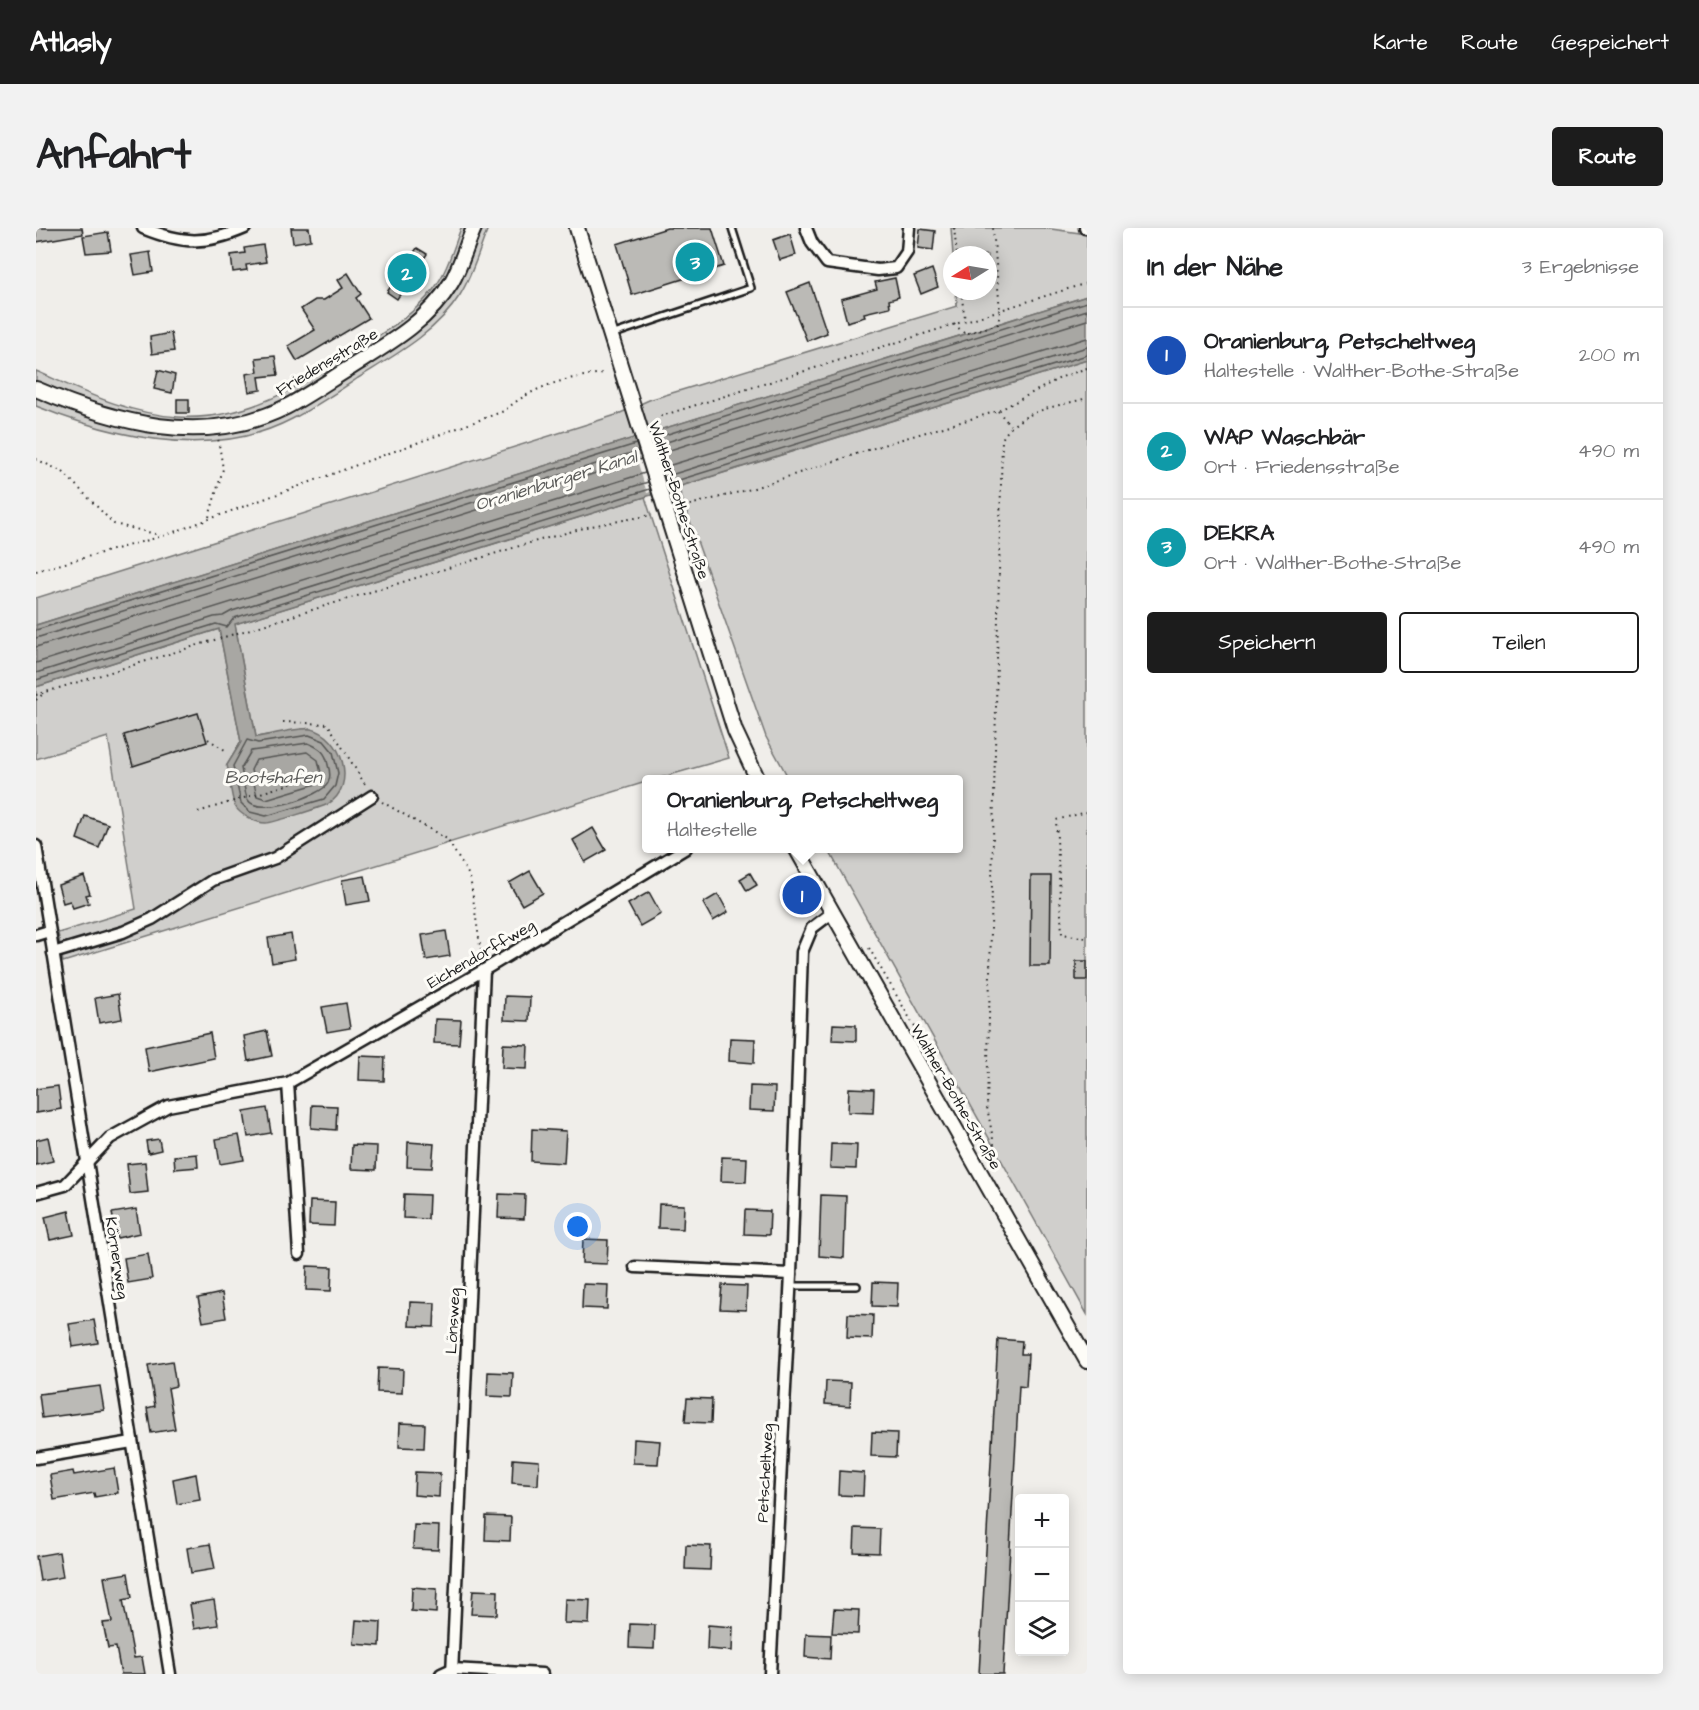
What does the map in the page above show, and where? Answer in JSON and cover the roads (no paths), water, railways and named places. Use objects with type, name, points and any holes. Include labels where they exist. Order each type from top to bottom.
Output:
[{"type":"street","points":[[143,228],[169,239],[198,242],[223,237],[245,228]]},
{"type":"street","name":"Friedensstraße","points":[[36,389],[74,404],[138,423],[183,429],[216,427],[263,416],[285,408],[405,333],[437,303],[452,282],[474,228]]},
{"type":"street","name":"Walther-Bothe-Straße","points":[[577,228],[735,731],[756,775]]},
{"type":"street","points":[[806,228],[812,243],[827,262],[879,270],[896,268],[907,252],[909,228]]},
{"type":"street","points":[[53,953],[123,932],[152,919],[213,880],[275,858],[372,796]]},
{"type":"street","name":"Körnerweg","points":[[36,846],[170,1674]]},
{"type":"street","name":"Eichendorffweg","points":[[36,1193],[65,1185],[110,1138],[168,1107],[288,1083],[680,853]]},
{"type":"street","name":"Walther-Bothe-Straße","points":[[798,853],[1087,1361]]},
{"type":"street","name":"Petscheltweg","points":[[770,1674],[791,1274],[802,952],[812,928],[833,912]]},
{"type":"street","points":[[36,935],[49,931]]},
{"type":"street","name":"Lönsweg","points":[[452,1672],[484,970]]},
{"type":"street","points":[[288,1083],[299,1254]]},
{"type":"street","points":[[635,1267],[791,1274]]},
{"type":"street","points":[[36,1458],[132,1442]]},
{"type":"street","points":[[441,1674],[452,1672],[542,1674]]},
{"type":"lane","points":[[610,336],[752,288],[732,228]]},
{"type":"lane","points":[[790,1286],[857,1286]]},
{"type":"water","points":[[1087,296],[1087,360],[235,624],[256,737],[311,729],[322,733],[338,751],[344,774],[342,786],[337,796],[324,806],[266,823],[249,818],[235,806],[227,765],[241,742],[219,629],[36,687],[36,625]]},
{"type":"place","name":"DEKRA","points":[[695,262]]},
{"type":"place","name":"WAP Waschbär","points":[[407,273]]},
{"type":"place","name":"Oranienburg, Petscheltweg","points":[[802,895]]},
{"type":"water label","name":"Oranienburger Kanal","points":[[556,481]]},
{"type":"water label","name":"Bootshafen","points":[[273,777]]}]
